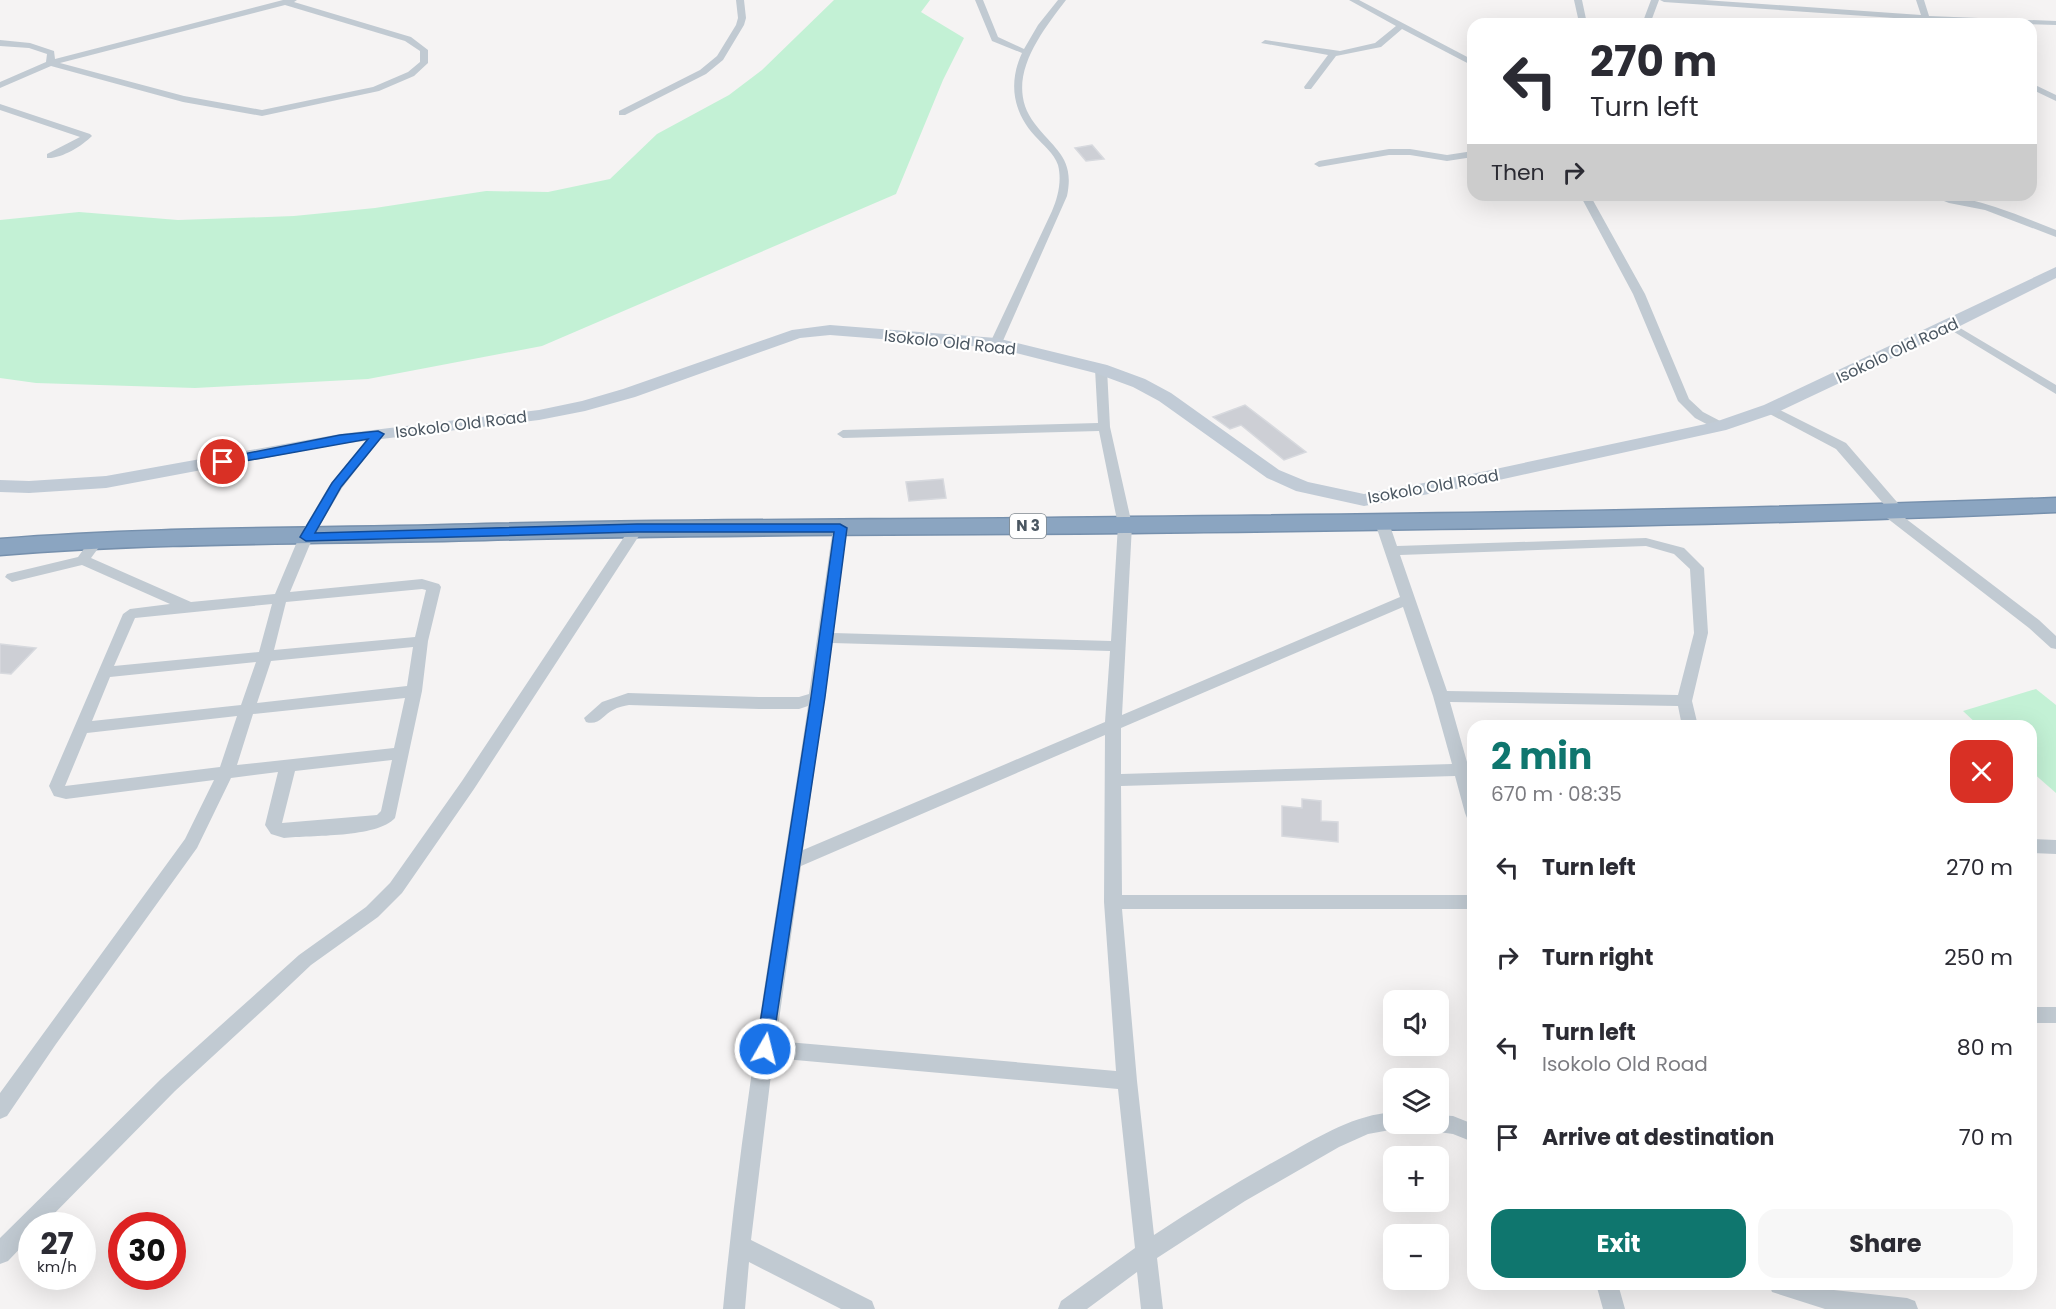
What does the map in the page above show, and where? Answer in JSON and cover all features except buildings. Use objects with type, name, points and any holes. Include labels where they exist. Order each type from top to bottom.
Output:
[{"type":"highway","name":"N 3","points":[[0,547],[98,539],[306,537],[637,528],[1125,525],[1369,514],[1893,512],[2056,505]]},
{"type":"street","points":[[0,85],[50,63],[296,0]]},
{"type":"street","points":[[622,113],[703,72],[720,58],[740,25],[742,9],[740,0]]},
{"type":"street","points":[[979,0],[990,34],[998,43],[1026,52]]},
{"type":"street","points":[[996,343],[1050,226],[1064,187],[1062,160],[1058,152],[1029,122],[1022,105],[1018,72],[1026,52],[1045,20],[1062,0]]},
{"type":"street","points":[[1353,0],[1467,60]]},
{"type":"street","points":[[1578,0],[1582,18]]},
{"type":"street","points":[[1648,18],[1655,0]]},
{"type":"street","points":[[1664,0],[1758,2],[1897,18]]},
{"type":"street","points":[[1920,0],[1926,18]]},
{"type":"street","points":[[50,63],[183,99],[262,112],[376,89],[411,74],[424,63],[423,50],[408,39],[285,2]]},
{"type":"street","points":[[1848,18],[1860,13]]},
{"type":"street","points":[[2037,23],[2056,23]]},
{"type":"street","points":[[1265,43],[1333,54],[1378,45],[1400,26]]},
{"type":"street","points":[[0,43],[30,46],[51,53],[50,63]]},
{"type":"street","points":[[1308,87],[1333,54]]},
{"type":"street","points":[[1461,57],[1467,56]]},
{"type":"street","points":[[2037,89],[2054,96]]},
{"type":"street","points":[[0,107],[87,136],[79,143],[50,156]]},
{"type":"street","points":[[1319,164],[1389,152],[1410,152],[1447,159],[1467,155]]},
{"type":"street","points":[[1588,201],[1639,294],[1684,401],[1699,415],[1720,426]]},
{"type":"street","points":[[1953,201],[1987,207],[2056,234]]},
{"type":"street","name":"Isokolo Old Road","points":[[0,486],[29,487],[106,482],[340,439],[539,415],[585,406],[629,393],[798,333],[830,330],[996,343],[1101,369],[1139,383],[1165,397],[1273,474],[1369,514],[1472,480],[1720,426],[1770,409],[1950,325],[2056,272]]},
{"type":"street","points":[[1950,325],[2056,390]]},
{"type":"street","points":[[1101,369],[1104,427],[1125,525],[1113,727],[1113,902],[1127,1081],[1152,1309]]},
{"type":"street","points":[[1770,409],[1841,446],[1893,512],[2056,644]]},
{"type":"street","points":[[843,435],[1104,427]]},
{"type":"street","points":[[0,1110],[69,1009],[191,843],[226,772],[265,657],[280,599],[306,537],[336,486],[378,434]]},
{"type":"street","points":[[1369,514],[1393,551],[1441,696],[1467,792]]},
{"type":"street","points":[[0,1253],[168,1085],[258,1001],[305,960],[372,912],[396,888],[468,785],[637,528]]},
{"type":"street","points":[[734,1309],[739,1245],[765,1049],[818,697],[840,528]]},
{"type":"street","points":[[83,560],[98,539]]},
{"type":"street","points":[[1393,551],[1646,542],[1679,551],[1697,568],[1701,633],[1684,701],[1689,720]]},
{"type":"street","points":[[12,577],[83,560],[189,607]]},
{"type":"street","points":[[288,766],[273,825],[277,830],[370,824],[383,820],[389,813],[414,691],[422,641],[434,587],[422,584],[130,614],[57,786],[60,792],[66,793],[226,772],[401,753]]},
{"type":"street","points":[[793,862],[1409,599]]},
{"type":"street","points":[[826,638],[1118,646]]},
{"type":"street","points":[[104,672],[422,641]]},
{"type":"street","points":[[81,728],[414,691]]},
{"type":"street","points":[[1441,696],[1684,701]]},
{"type":"street","points":[[592,718],[607,706],[628,699],[668,698],[799,703],[818,697]]},
{"type":"street","points":[[1113,780],[1461,771]]},
{"type":"street","points":[[2037,846],[2056,847]]},
{"type":"street","points":[[1113,902],[1467,902]]},
{"type":"street","points":[[2037,1016],[2056,1015]]},
{"type":"street","points":[[765,1049],[1127,1081]]},
{"type":"street","points":[[1068,1309],[1146,1251],[1250,1186],[1357,1128],[1383,1122]]},
{"type":"street","points":[[1449,1125],[1467,1131]]},
{"type":"street","points":[[739,1245],[864,1309]]},
{"type":"street","points":[[1609,1290],[1614,1309]]},
{"type":"street","points":[[1800,1290],[1834,1300],[1907,1309]]},
{"type":"green space","points":[[834,0],[930,0],[921,12],[964,38],[943,80],[896,194],[542,346],[368,379],[195,388],[36,383],[0,378],[0,220],[79,212],[178,220],[294,216],[375,208],[486,191],[548,192],[610,179],[657,134],[729,95],[762,70]]},
{"type":"green space","points":[[2036,689],[2056,705],[2056,793],[2037,776],[2037,720],[1973,720],[1963,711]]},
{"type":"route","points":[[223,462],[340,439],[378,434],[336,486],[306,537],[637,528],[840,528],[818,697],[765,1049]]}]
